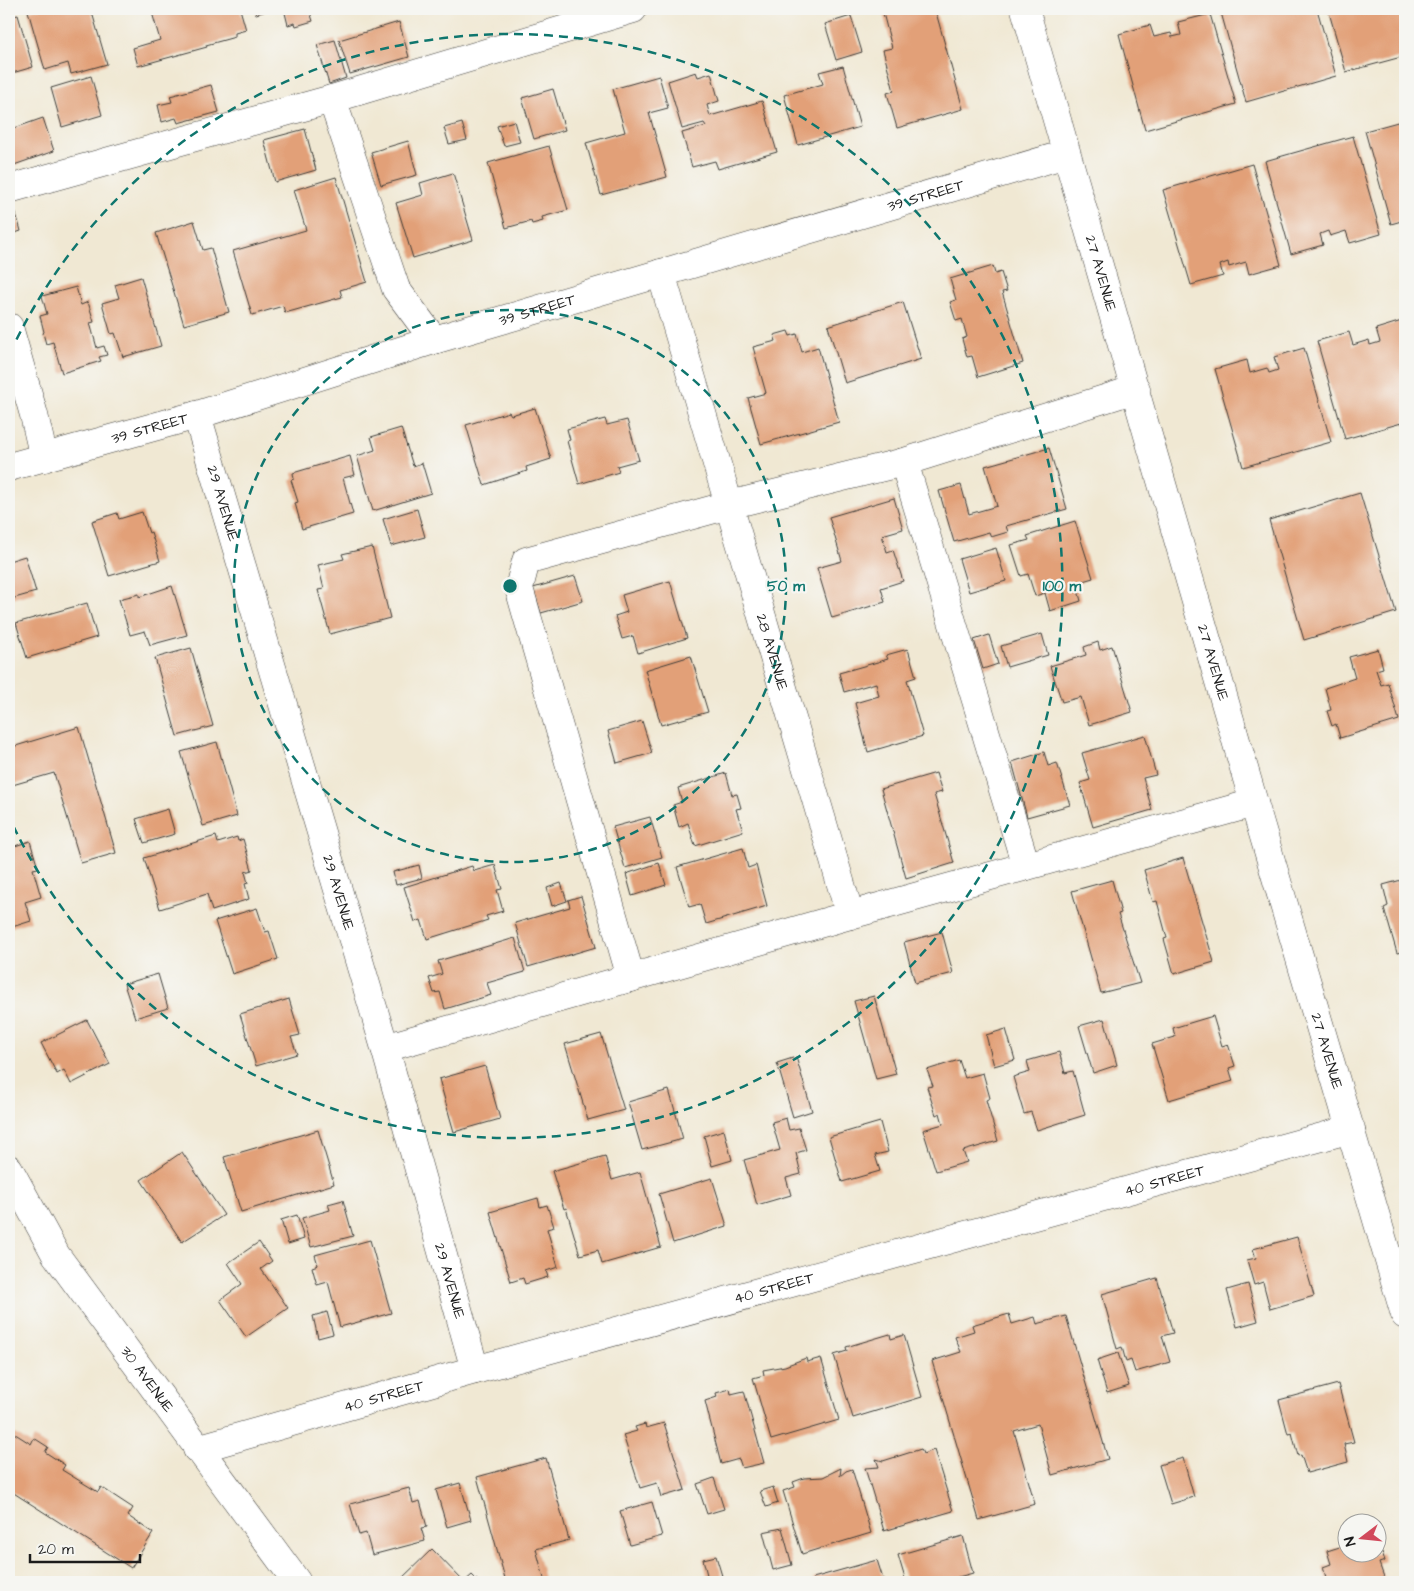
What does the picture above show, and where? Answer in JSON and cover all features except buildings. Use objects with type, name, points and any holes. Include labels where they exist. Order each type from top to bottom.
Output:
[{"type":"street","points":[[9,188],[332,99],[634,9]]},
{"type":"street","name":"27 AVENUE","points":[[1025,9],[1254,803],[1405,1315]]},
{"type":"street","points":[[332,99],[396,289],[434,340]]},
{"type":"street","name":"39 STREET","points":[[9,467],[197,415],[434,340],[1066,154]]},
{"type":"street","name":"28 AVENUE","points":[[661,273],[728,506],[850,915]]},
{"type":"street","points":[[9,327],[44,458]]},
{"type":"street","points":[[631,978],[519,588],[526,561],[728,506],[904,462],[1136,389]]},
{"type":"street","name":"29 AVENUE","points":[[197,415],[384,1048],[476,1370]]},
{"type":"street","points":[[904,462],[1026,866]]},
{"type":"street","points":[[384,1048],[850,915],[1254,803]]},
{"type":"street","name":"40 STREET","points":[[198,1449],[476,1370],[1351,1129]]},
{"type":"street","name":"30 AVENUE","points":[[9,1169],[56,1255],[297,1582]]}]
